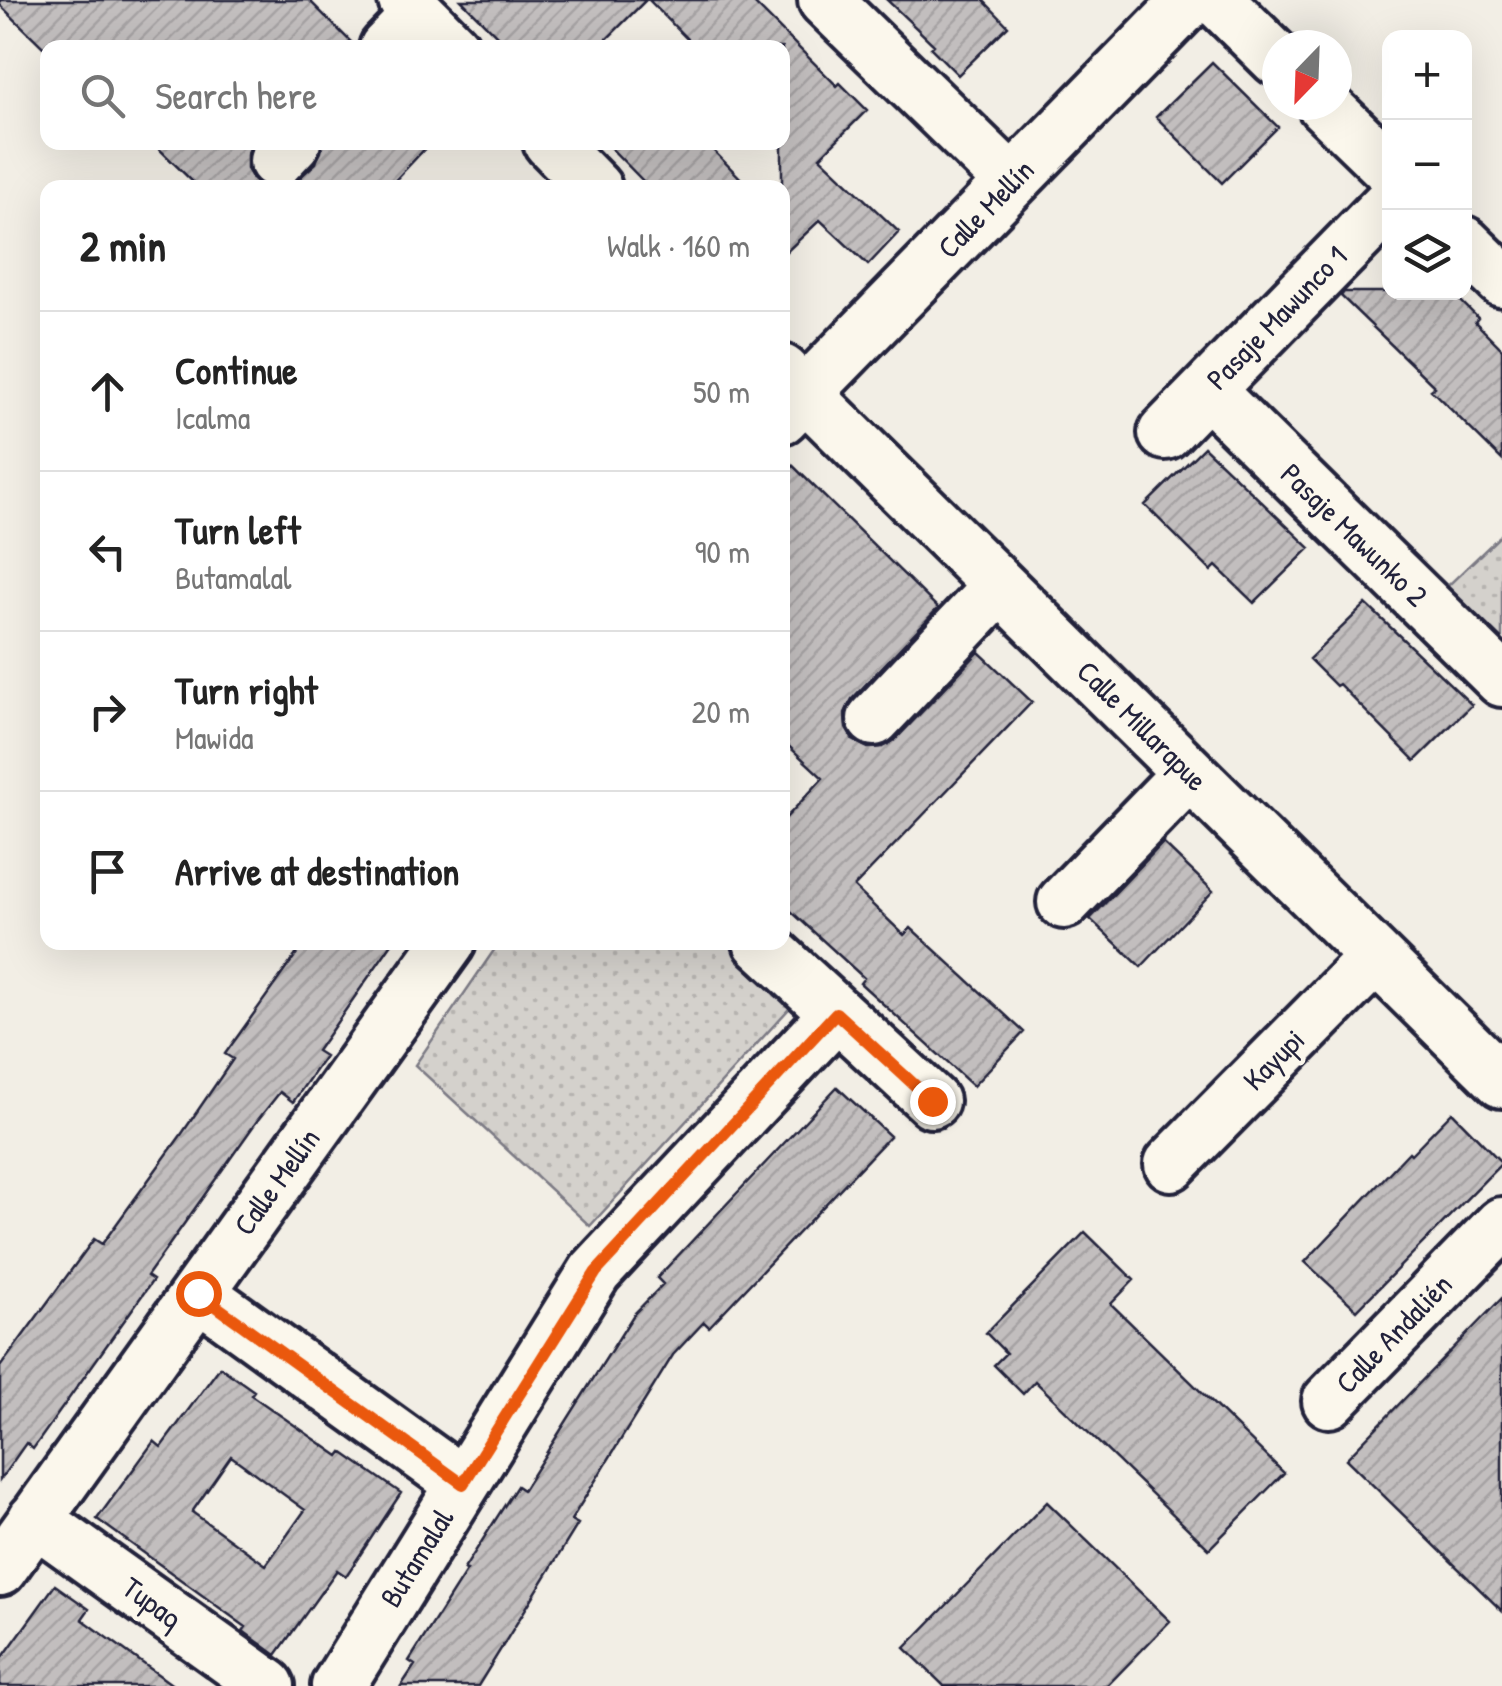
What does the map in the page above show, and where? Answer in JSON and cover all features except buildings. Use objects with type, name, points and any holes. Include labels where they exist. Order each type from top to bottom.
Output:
[{"type":"street","points":[[826,0],[1012,182]]},
{"type":"street","name":"Calle Mellín","points":[[790,394],[1012,182],[1190,0]]},
{"type":"street","points":[[1217,0],[1262,44]]},
{"type":"street","points":[[1339,120],[1382,161]]},
{"type":"street","points":[[558,150],[588,180]]},
{"type":"street","name":"Pasaje Mawunco 1","points":[[1165,433],[1383,210]]},
{"type":"street","points":[[1472,251],[1502,280]]},
{"type":"street","name":"Pasaje Mawunko 2","points":[[1206,390],[1502,680]]},
{"type":"street","name":"Calle Millarapue","points":[[790,394],[1000,586],[1502,1081]]},
{"type":"street","points":[[874,719],[1000,586]]},
{"type":"street","points":[[1064,902],[1189,772]]},
{"type":"street","name":"Calle Mellín","points":[[0,1569],[444,950]]},
{"type":"street","points":[[769,950],[932,1101]]},
{"type":"street","name":"Kayupi","points":[[1172,1164],[1376,957]]},
{"type":"street","name":"Butamalal","points":[[338,1686],[596,1272],[836,1013]]},
{"type":"street","name":"Calle Andalién","points":[[1328,1400],[1502,1224]]},
{"type":"street","points":[[198,1293],[463,1484]]},
{"type":"street","name":"Tupaq","points":[[35,1520],[268,1686]]},
{"type":"shaded area","points":[[1502,534],[1502,664],[1433,600]]},
{"type":"shaded area","points":[[494,950],[746,950],[798,999],[590,1226],[415,1065]]},
{"type":"route","points":[[198,1293],[463,1484],[596,1272],[836,1013],[932,1101]]}]
